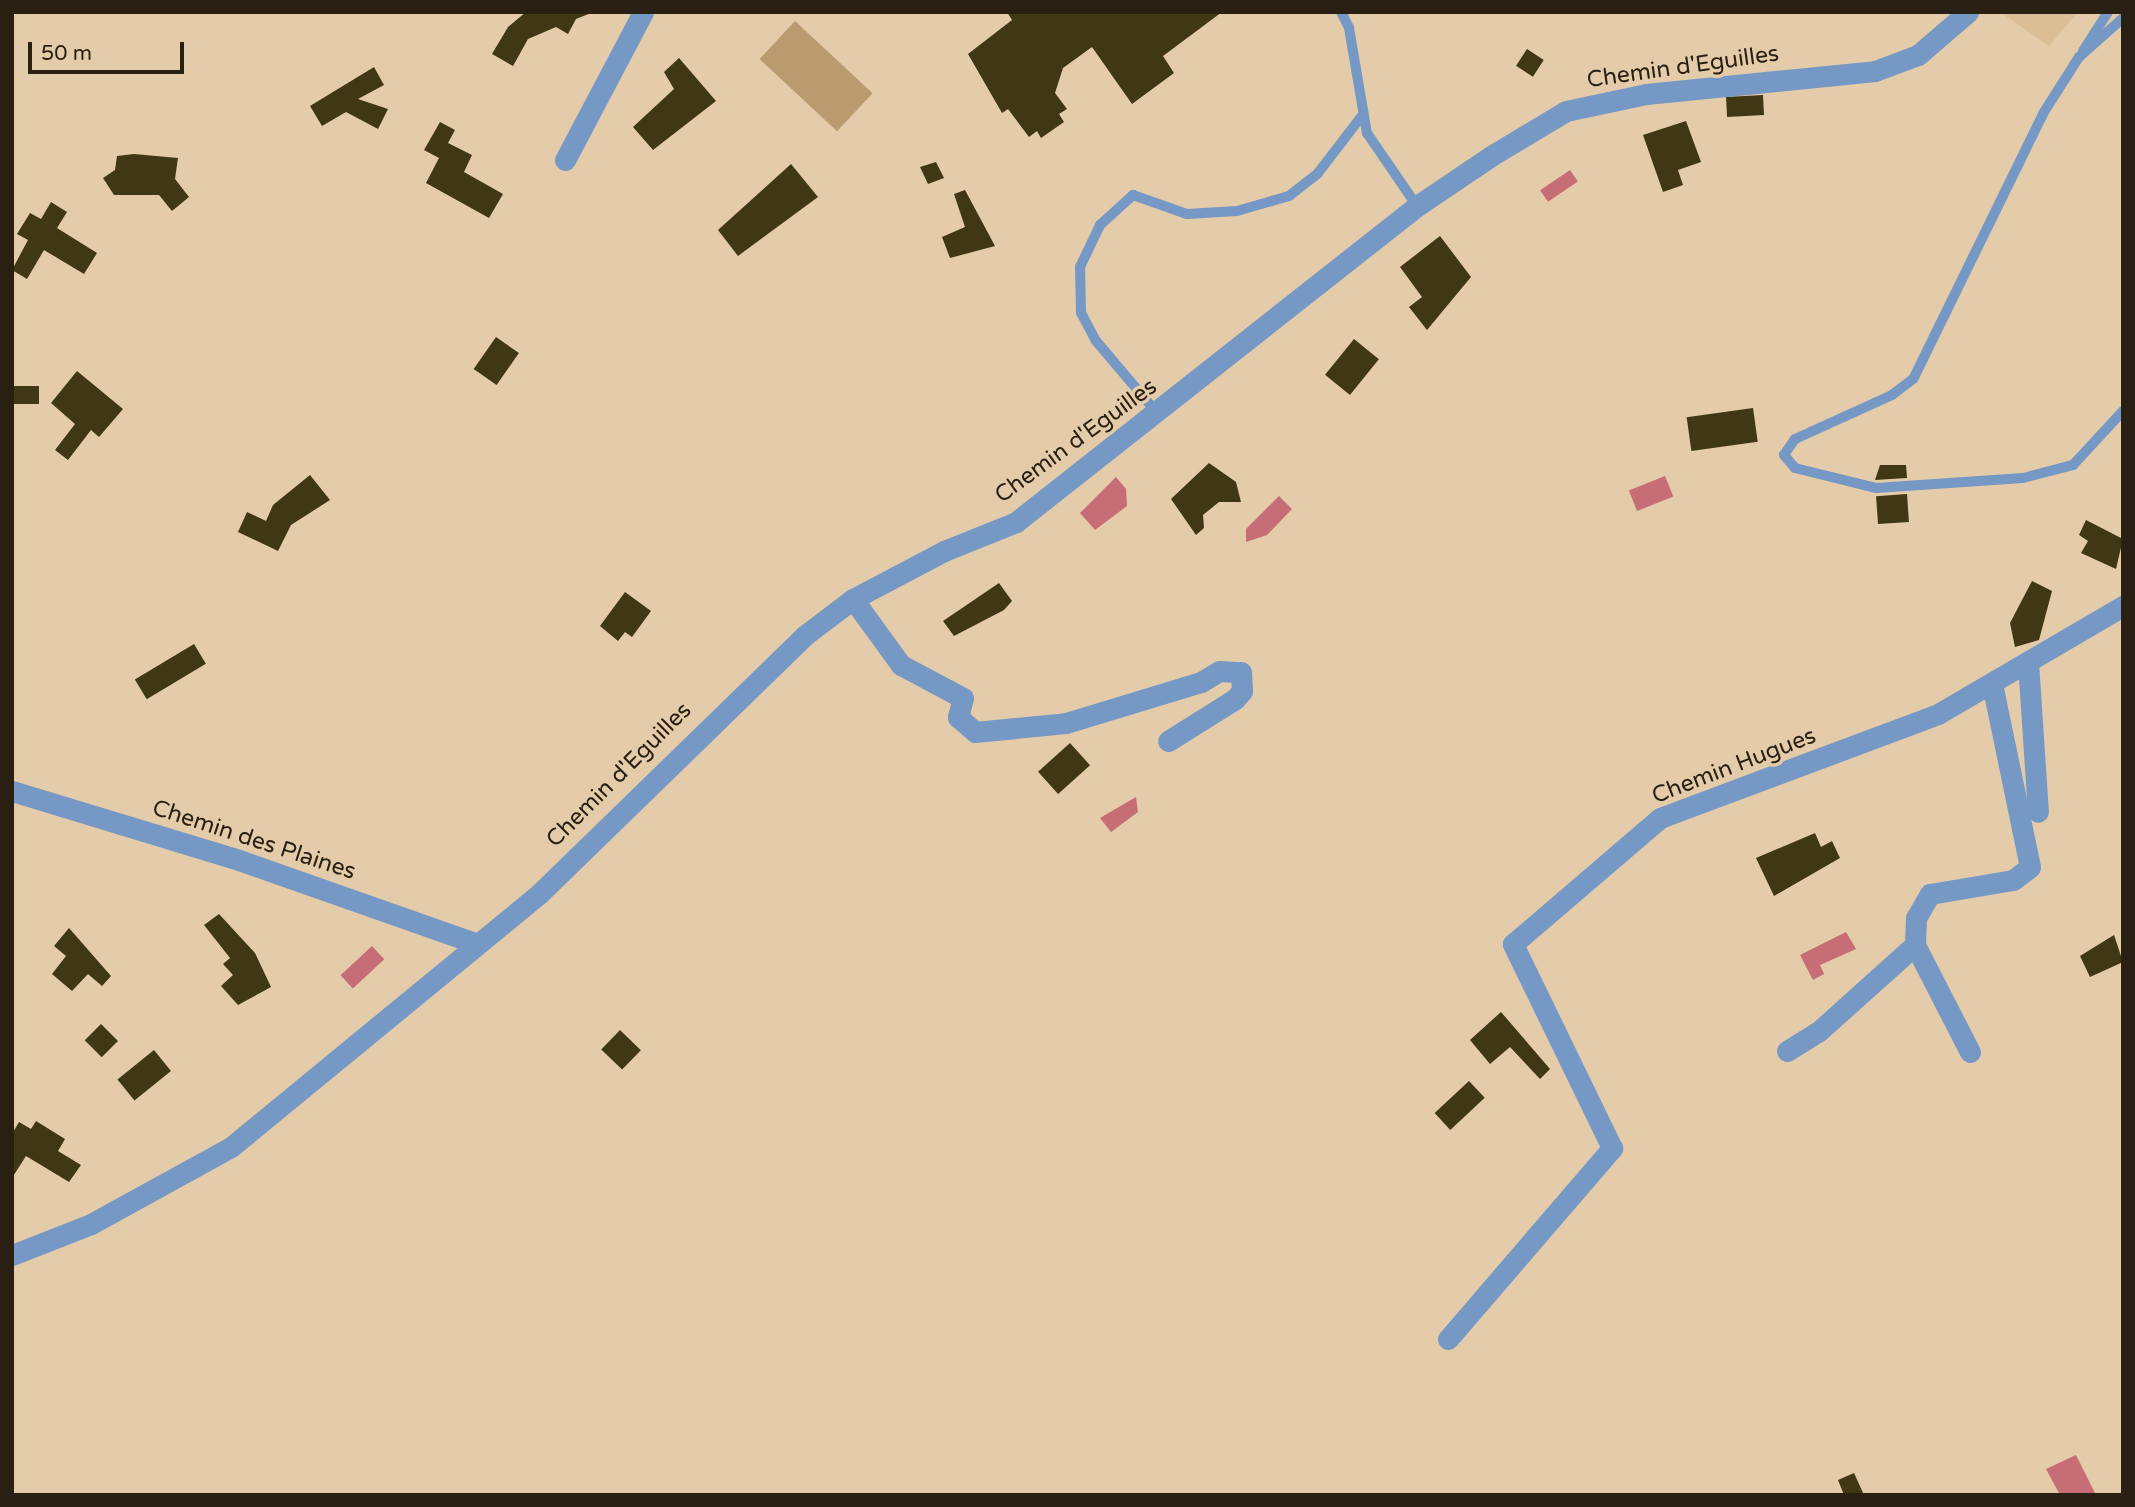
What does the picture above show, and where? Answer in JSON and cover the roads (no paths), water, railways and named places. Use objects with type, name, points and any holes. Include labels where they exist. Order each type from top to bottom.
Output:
[{"type":"street","points":[[565,160],[643,12]]},
{"type":"street","name":"Chemin d'Eguilles","points":[[12,1255],[91,1224],[231,1147],[539,894],[740,692],[853,599],[944,551],[1016,522],[1158,414],[1417,206],[1566,111],[1646,94],[1875,71],[1918,55],[1968,12]]},
{"type":"street","points":[[853,599],[901,665],[963,698],[958,717],[975,732],[1066,723],[1200,682],[1219,671],[1241,673],[1242,691],[1235,699],[1168,741]]},
{"type":"street","name":"Chemin Hugues","points":[[1448,1339],[1612,1148],[1513,944],[1660,818],[1882,739],[1992,684],[2123,606]]},
{"type":"street","points":[[2028,662],[2038,812]]},
{"type":"street","points":[[1970,1052],[1915,945],[1916,918],[1930,894],[2012,880],[2030,867],[1992,684]]},
{"type":"street","name":"Chemin des Plaines","points":[[12,790],[239,860],[477,944]]},
{"type":"street","points":[[1787,1051],[1818,1032],[1915,945]]},
{"type":"lane","points":[[1341,12],[1356,63],[1361,117],[1417,206]]},
{"type":"lane","points":[[2108,12],[2044,112],[1913,379],[1892,394],[1795,439],[1784,455],[1795,468],[1875,488],[2023,478],[2073,465],[2123,411]]},
{"type":"lane","points":[[2079,57],[2123,18]]},
{"type":"lane","points":[[1158,414],[1096,341],[1081,313],[1080,267],[1100,225],[1133,195],[1199,214],[1289,196],[1318,173],[1361,117]]}]
